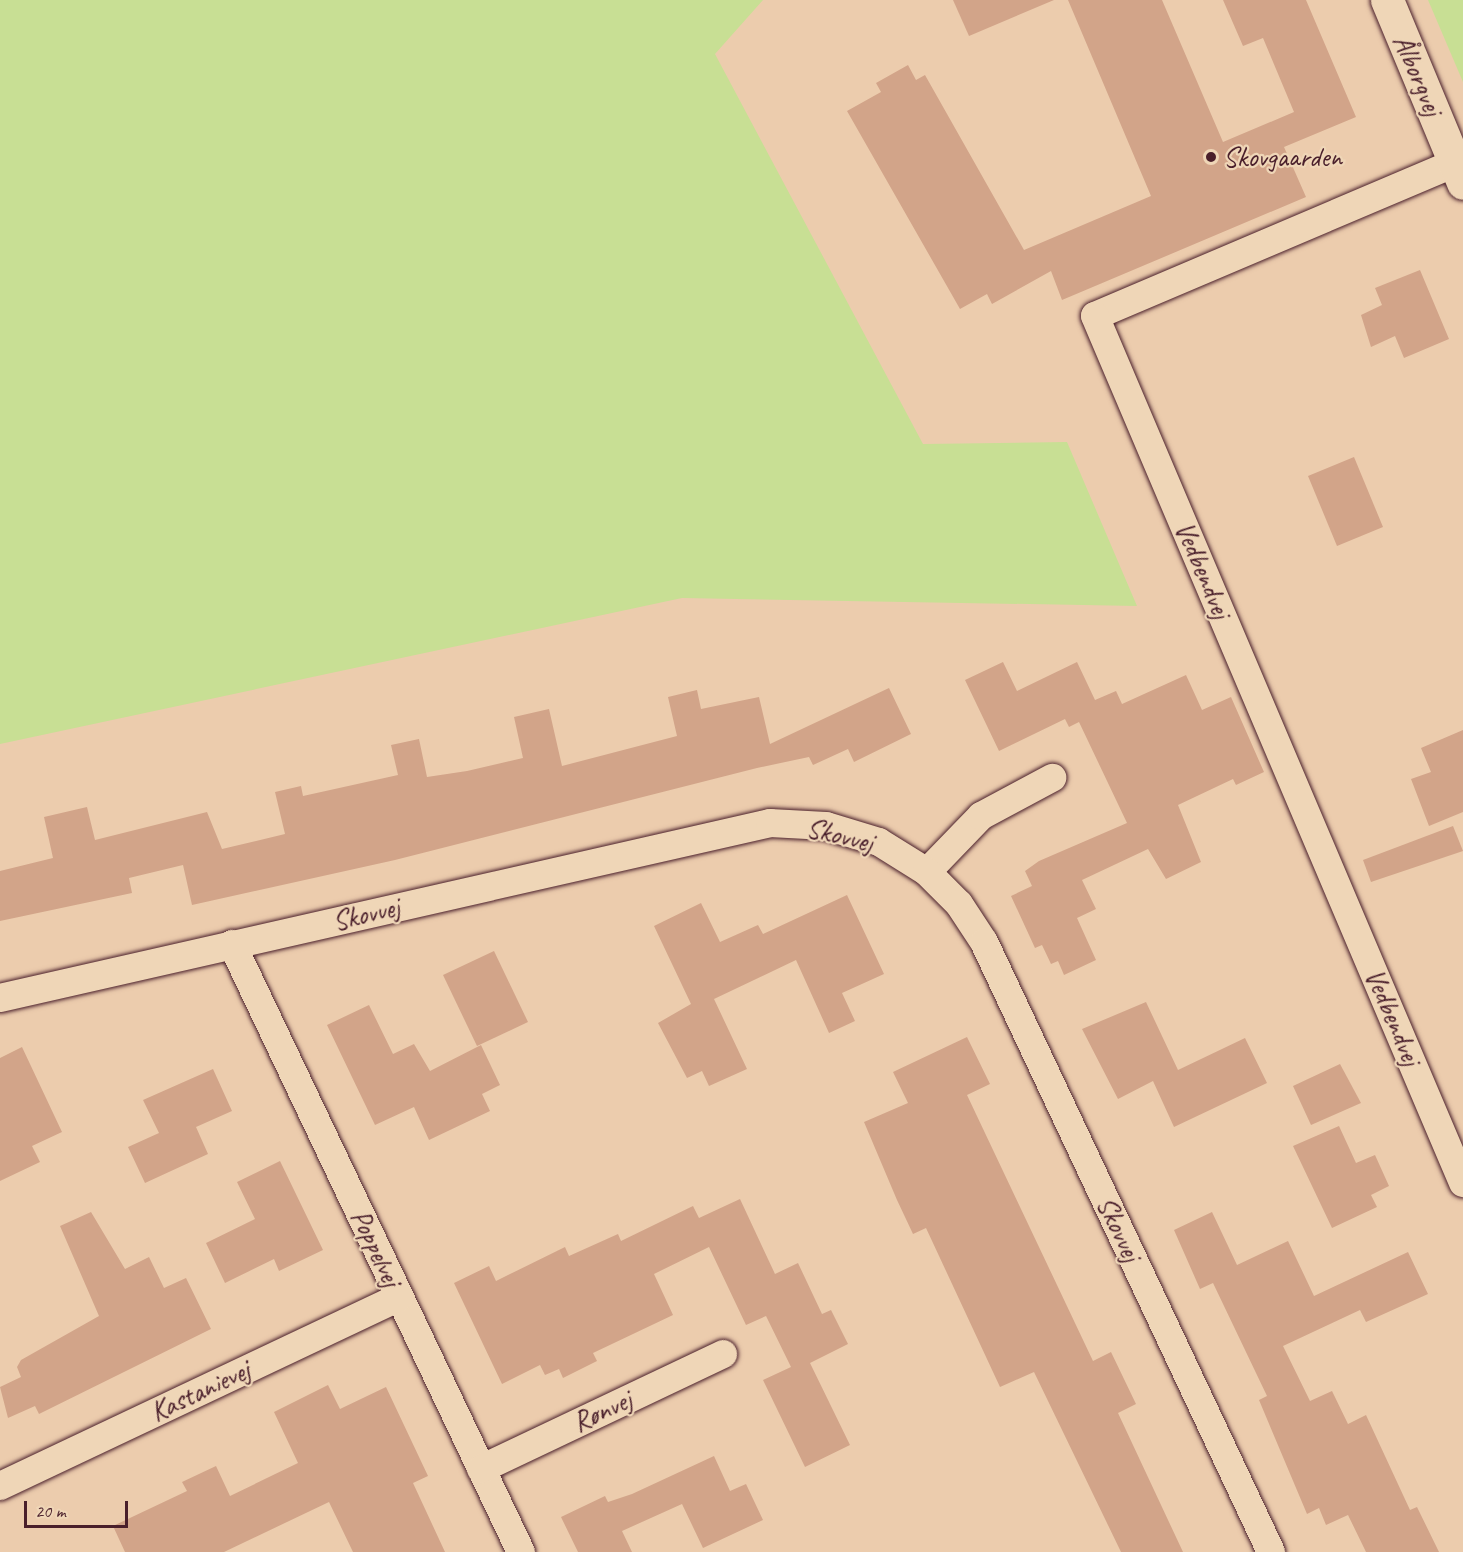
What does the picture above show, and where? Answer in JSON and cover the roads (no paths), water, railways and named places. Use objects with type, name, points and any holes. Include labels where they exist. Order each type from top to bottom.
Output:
[{"type":"main road","name":"Ålborgvej","points":[[1387,0],[1459,173]]},
{"type":"street","name":"Vedbendvej","points":[[1459,173],[1095,316],[1463,1183]]},
{"type":"street","points":[[927,872],[981,816],[1052,778]]},
{"type":"street","name":"Skovvej","points":[[0,998],[770,823],[826,826],[879,842],[927,872],[959,904],[984,942],[1271,1552]]},
{"type":"street","name":"Poppelvej","points":[[232,944],[520,1552]]},
{"type":"street","name":"Kastanievej","points":[[0,1486],[400,1297]]},
{"type":"street","name":"Rønvej","points":[[481,1469],[723,1354]]},
{"type":"place","name":"Skovgaarden","points":[[1211,157]]}]
